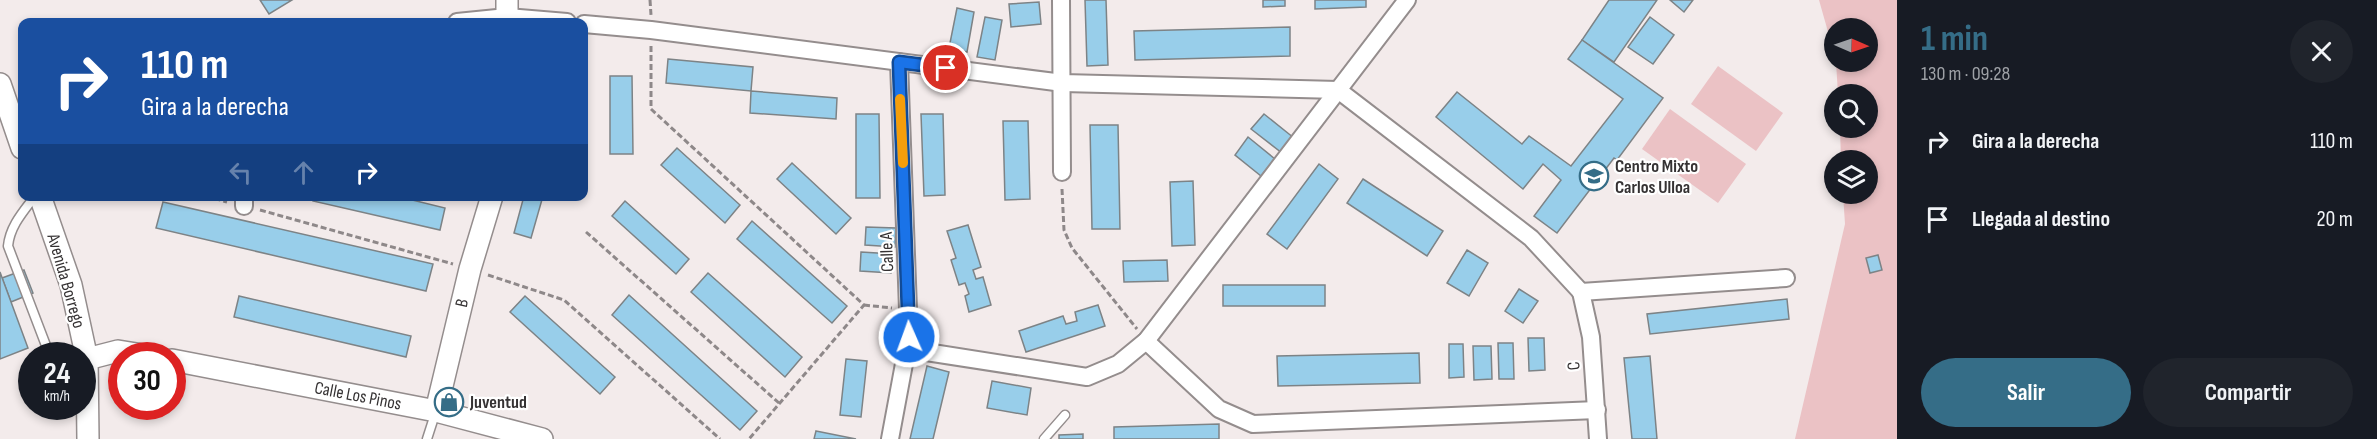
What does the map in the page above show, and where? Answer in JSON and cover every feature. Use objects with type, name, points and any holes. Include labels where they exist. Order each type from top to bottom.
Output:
[{"type":"street","points":[[1060,0],[1063,83],[1062,172]]},
{"type":"street","points":[[907,349],[1087,377],[1118,364],[1146,341],[1407,0]]},
{"type":"street","points":[[479,18],[507,13],[540,18]]},
{"type":"street","points":[[588,24],[651,30],[1063,83],[1338,90],[1531,238],[1581,292],[1786,278]]},
{"type":"street","name":"Calle A","points":[[891,439],[909,337],[899,62]]},
{"type":"street","points":[[0,84],[18,136]]},
{"type":"street","name":"Avenida Borrego","points":[[42,201],[71,285],[81,342]]},
{"type":"street","name":"B","points":[[436,411],[470,269],[490,201]]},
{"type":"street","name":"C","points":[[1581,292],[1591,336],[1598,439]]},
{"type":"street","points":[[1146,341],[1219,409],[1253,424],[1597,410]]},
{"type":"street","name":"Calle Los Pinos","points":[[186,363],[436,411],[542,439]]},
{"type":"street","name":"Avenida Borrego","points":[[87,420],[88,439]]},
{"type":"lane","points":[[31,201],[9,235],[9,246],[45,342]]},
{"type":"lane","points":[[427,439],[436,411]]},
{"type":"lane","points":[[1044,439],[1065,415]]},
{"type":"path","points":[[650,0],[651,109],[864,305],[908,309]]},
{"type":"path","points":[[1062,172],[1064,230],[1072,248],[1146,341]]},
{"type":"path","points":[[244,201],[470,269],[564,300],[720,439]]},
{"type":"path","points":[[586,232],[779,404]]},
{"type":"path","points":[[749,439],[864,305]]},
{"type":"shaded area","points":[[1819,0],[1897,0],[1897,439],[1795,439],[1845,224],[1844,204],[1878,204],[1878,150],[1841,150],[1840,138],[1878,138],[1878,84],[1837,84],[1837,72],[1878,72],[1878,18],[1824,18]]},
{"type":"shaded area","points":[[1718,66],[1783,113],[1756,151],[1691,104]]},
{"type":"shaded area","points":[[1670,109],[1746,164],[1718,203],[1642,149]]},
{"type":"building","points":[[260,0],[292,0],[269,14]]},
{"type":"building","points":[[1085,0],[1106,0],[1108,65],[1087,66]]},
{"type":"building","points":[[1263,0],[1285,0],[1285,6],[1263,7]]},
{"type":"building","points":[[1315,0],[1366,0],[1366,7],[1315,9]]},
{"type":"building","points":[[1609,0],[1657,0],[1614,62],[1582,40]]},
{"type":"building","points":[[1670,0],[1693,0],[1684,12]]},
{"type":"building","points":[[1039,2],[1041,24],[1011,27],[1009,4]]},
{"type":"building","points":[[957,8],[974,12],[967,52],[949,48]]},
{"type":"building","points":[[985,17],[1002,20],[995,60],[977,57]]},
{"type":"building","points":[[1650,17],[1674,35],[1653,64],[1628,47]]},
{"type":"building","points":[[1290,27],[1290,56],[1135,60],[1134,31]]},
{"type":"building","points":[[1582,40],[1663,98],[1617,160],[1614,158],[1557,233],[1534,216],[1561,180],[1543,164],[1523,189],[1436,117],[1457,92],[1522,144],[1529,136],[1571,166],[1623,99],[1568,59]]},
{"type":"building","points":[[668,59],[753,67],[751,91],[666,83]]},
{"type":"building","points":[[610,76],[632,76],[633,154],[610,154]]},
{"type":"building","points":[[751,91],[837,98],[836,119],[750,113]]},
{"type":"building","points":[[856,114],[879,114],[880,198],[856,198]]},
{"type":"building","points":[[921,114],[943,114],[945,195],[924,196]]},
{"type":"building","points":[[1264,114],[1294,138],[1282,153],[1251,129]]},
{"type":"building","points":[[1003,121],[1028,121],[1030,199],[1005,200]]},
{"type":"building","points":[[1090,125],[1118,125],[1120,229],[1092,229]]},
{"type":"building","points":[[1248,137],[1275,159],[1261,176],[1235,155]]},
{"type":"building","points":[[677,148],[740,205],[725,223],[661,165]]},
{"type":"building","points":[[792,163],[851,218],[836,234],[777,179]]},
{"type":"building","points":[[1319,164],[1338,179],[1287,249],[1267,234]]},
{"type":"building","points":[[1363,179],[1443,231],[1427,256],[1347,203]]},
{"type":"building","points":[[1193,181],[1195,245],[1172,246],[1170,182]]},
{"type":"building","points":[[313,201],[416,201],[445,208],[440,230]]},
{"type":"building","points":[[523,201],[542,201],[531,238],[514,233]]},
{"type":"building","points":[[625,201],[689,259],[676,274],[612,216]]},
{"type":"building","points":[[163,202],[433,264],[426,291],[156,228]]},
{"type":"building","points":[[752,221],[847,306],[832,323],[737,239]]},
{"type":"building","points":[[968,225],[981,267],[973,270],[976,279],[983,277],[991,305],[969,312],[965,296],[969,294],[965,283],[959,285],[951,260],[956,258],[947,231]]},
{"type":"building","points":[[866,227],[896,228],[895,247],[865,245]]},
{"type":"building","points":[[1467,250],[1488,263],[1469,296],[1447,283]]},
{"type":"building","points":[[861,252],[893,254],[891,273],[860,271]]},
{"type":"building","points":[[1878,255],[1882,270],[1870,273],[1866,258]]},
{"type":"building","points":[[1167,260],[1168,281],[1124,282],[1123,261]]},
{"type":"building","points":[[24,270],[33,293],[11,302],[2,278]]},
{"type":"building","points":[[0,272],[26,342],[18,342],[18,352],[0,359]]},
{"type":"building","points":[[708,273],[802,357],[785,377],[691,292]]},
{"type":"building","points":[[1223,285],[1325,285],[1325,306],[1223,306]]},
{"type":"building","points":[[1519,289],[1538,301],[1523,323],[1505,311]]},
{"type":"building","points":[[629,295],[757,411],[740,430],[612,315]]},
{"type":"building","points":[[239,296],[411,336],[406,357],[234,317]]},
{"type":"building","points":[[525,296],[615,377],[600,394],[510,312]]},
{"type":"building","points":[[1787,299],[1789,319],[1650,334],[1647,314]]},
{"type":"building","points":[[1098,305],[1105,326],[1026,352],[1019,331],[1063,316],[1066,324],[1077,321],[1075,312]]},
{"type":"building","points":[[1528,338],[1544,338],[1545,370],[1529,371]]},
{"type":"building","points":[[1498,343],[1513,343],[1514,379],[1499,379]]},
{"type":"building","points":[[1449,344],[1463,344],[1464,377],[1449,378]]},
{"type":"building","points":[[1473,346],[1491,346],[1492,379],[1474,380]]},
{"type":"building","points":[[1419,353],[1420,383],[1278,386],[1277,356]]},
{"type":"building","points":[[1650,356],[1657,439],[1632,439],[1624,358]]},
{"type":"building","points":[[846,359],[867,361],[861,417],[840,415]]},
{"type":"building","points":[[927,366],[949,372],[933,439],[910,439]]},
{"type":"building","points":[[992,381],[1031,388],[1027,415],[987,408]]},
{"type":"building","points":[[1219,424],[1219,439],[1114,439],[1114,427]]},
{"type":"building","points":[[816,431],[856,439],[814,439]]},
{"type":"building","points":[[1083,434],[1083,439],[1059,439],[1059,435]]},
{"type":"slow traffic","points":[[900,99],[903,163]]},
{"type":"place","name":"Centro Mixto Carlos Ulloa","points":[[1594,176]]},
{"type":"place","name":"Juventud","points":[[449,402]]},
{"type":"route","points":[[909,337],[899,62],[946,68]]}]
